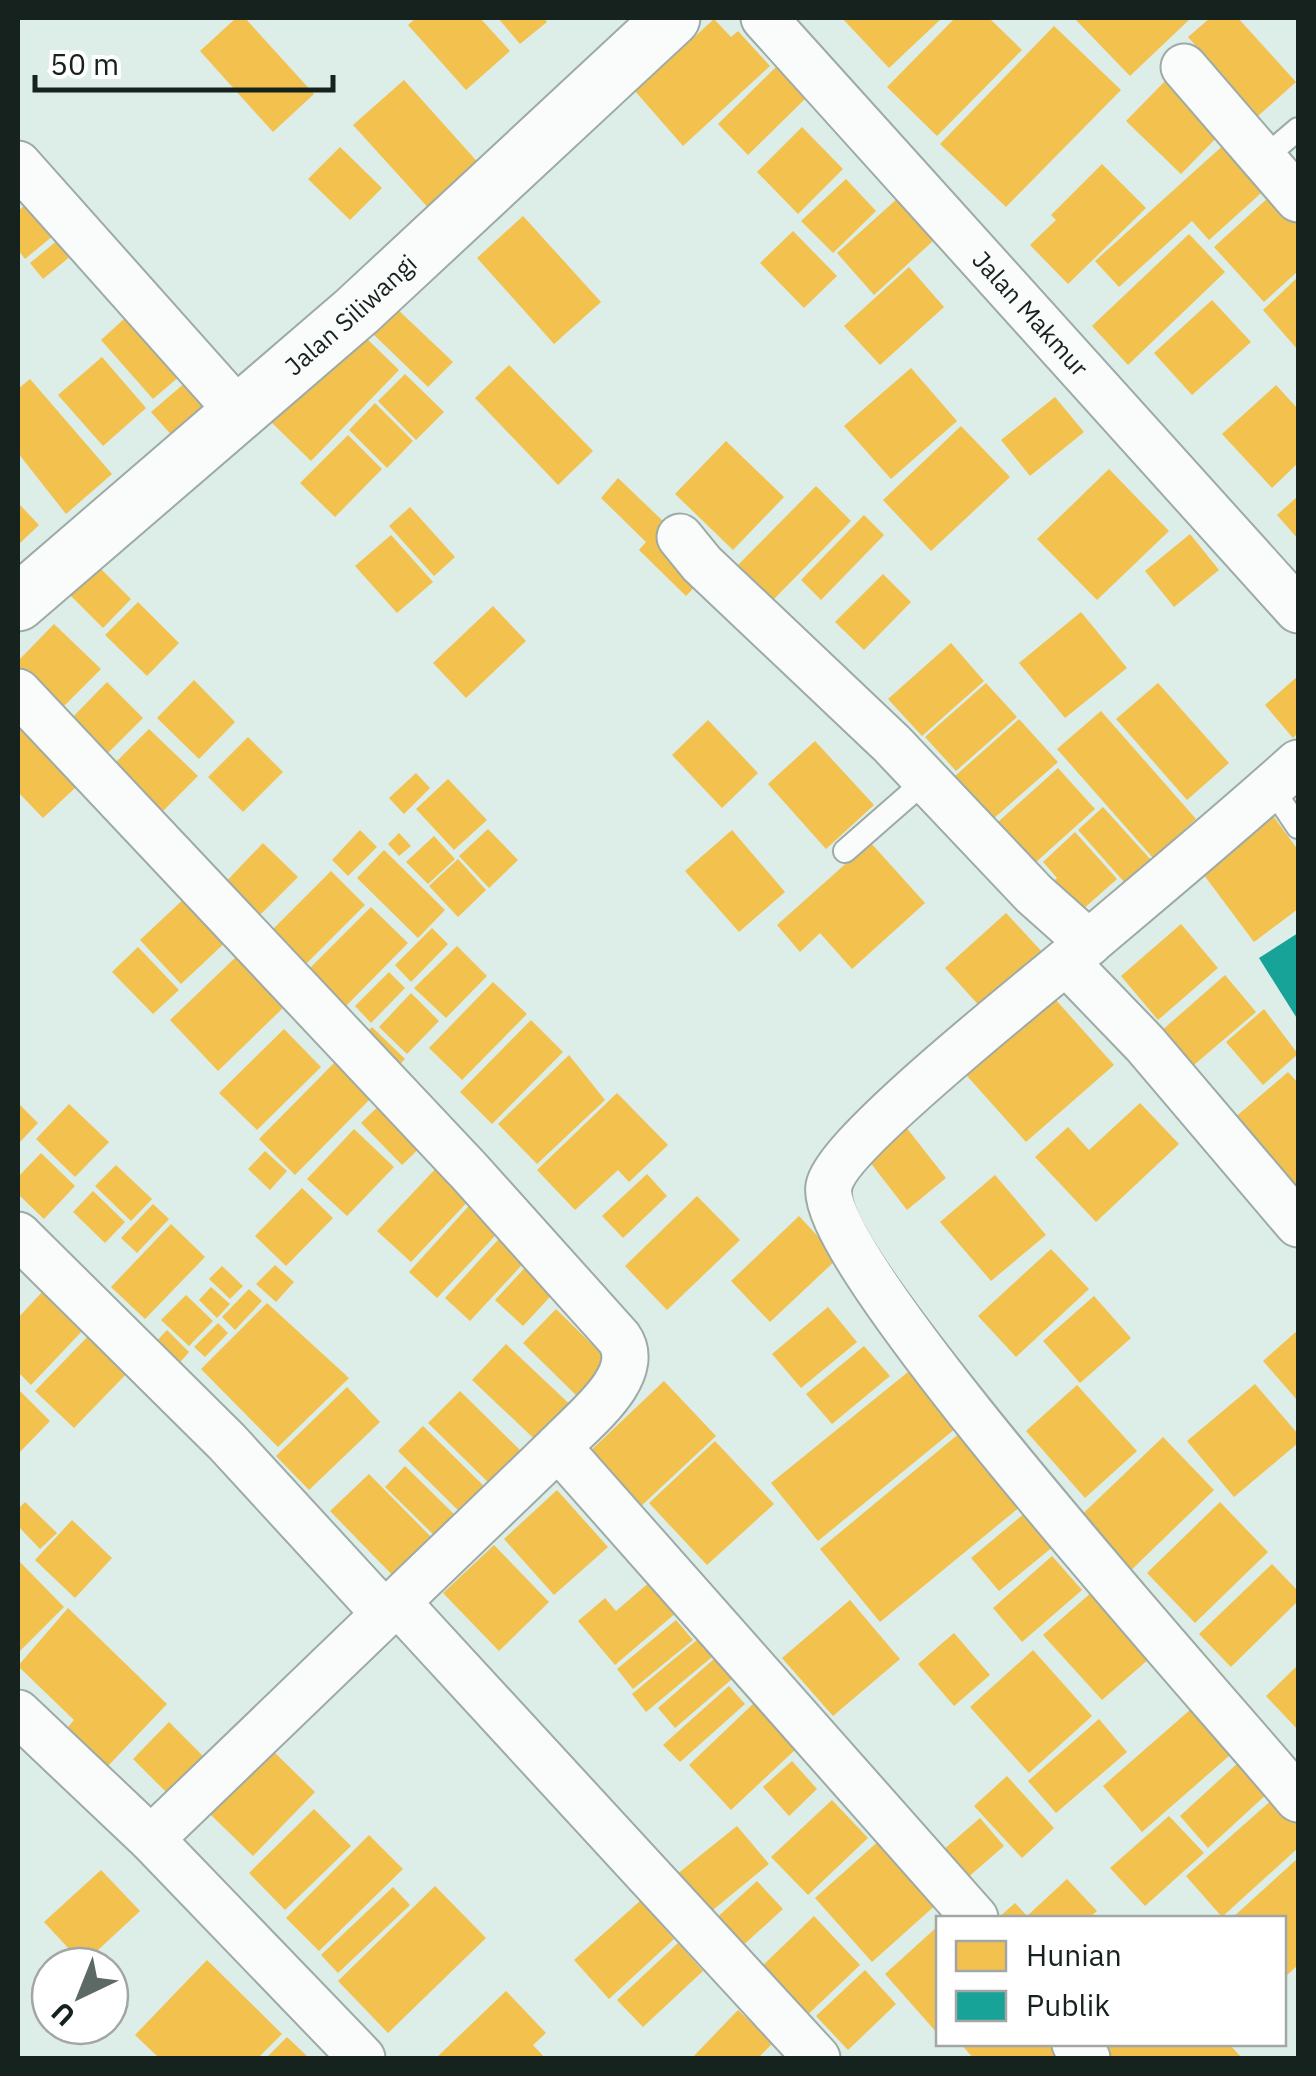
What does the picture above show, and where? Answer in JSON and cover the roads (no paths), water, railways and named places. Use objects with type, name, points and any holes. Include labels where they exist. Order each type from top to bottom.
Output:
[{"type":"street","name":"Jalan Siliwangi","points":[[18,603],[424,250],[672,18]]},
{"type":"street","name":"Jalan Makmur","points":[[764,18],[1298,610]]},
{"type":"street","points":[[1184,67],[1298,199]]},
{"type":"street","points":[[18,164],[239,412]]},
{"type":"street","points":[[680,537],[1034,894],[1145,1044],[1298,1224]]},
{"type":"street","points":[[18,692],[469,1170],[619,1338],[627,1354],[625,1370],[558,1448],[151,1839]]},
{"type":"street","points":[[1284,776],[851,1151],[836,1169],[828,1202],[836,1226],[901,1323],[1096,1564],[1298,1799]]},
{"type":"street","points":[[18,1235],[391,1608],[817,2058]]},
{"type":"street","points":[[558,1448],[974,1916]]},
{"type":"street","points":[[18,1713],[151,1839],[362,2058]]},
{"type":"lane","points":[[1264,158],[1298,129]]},
{"type":"lane","points":[[1284,776],[1298,827]]},
{"type":"lane","points":[[845,851],[925,781]]}]
